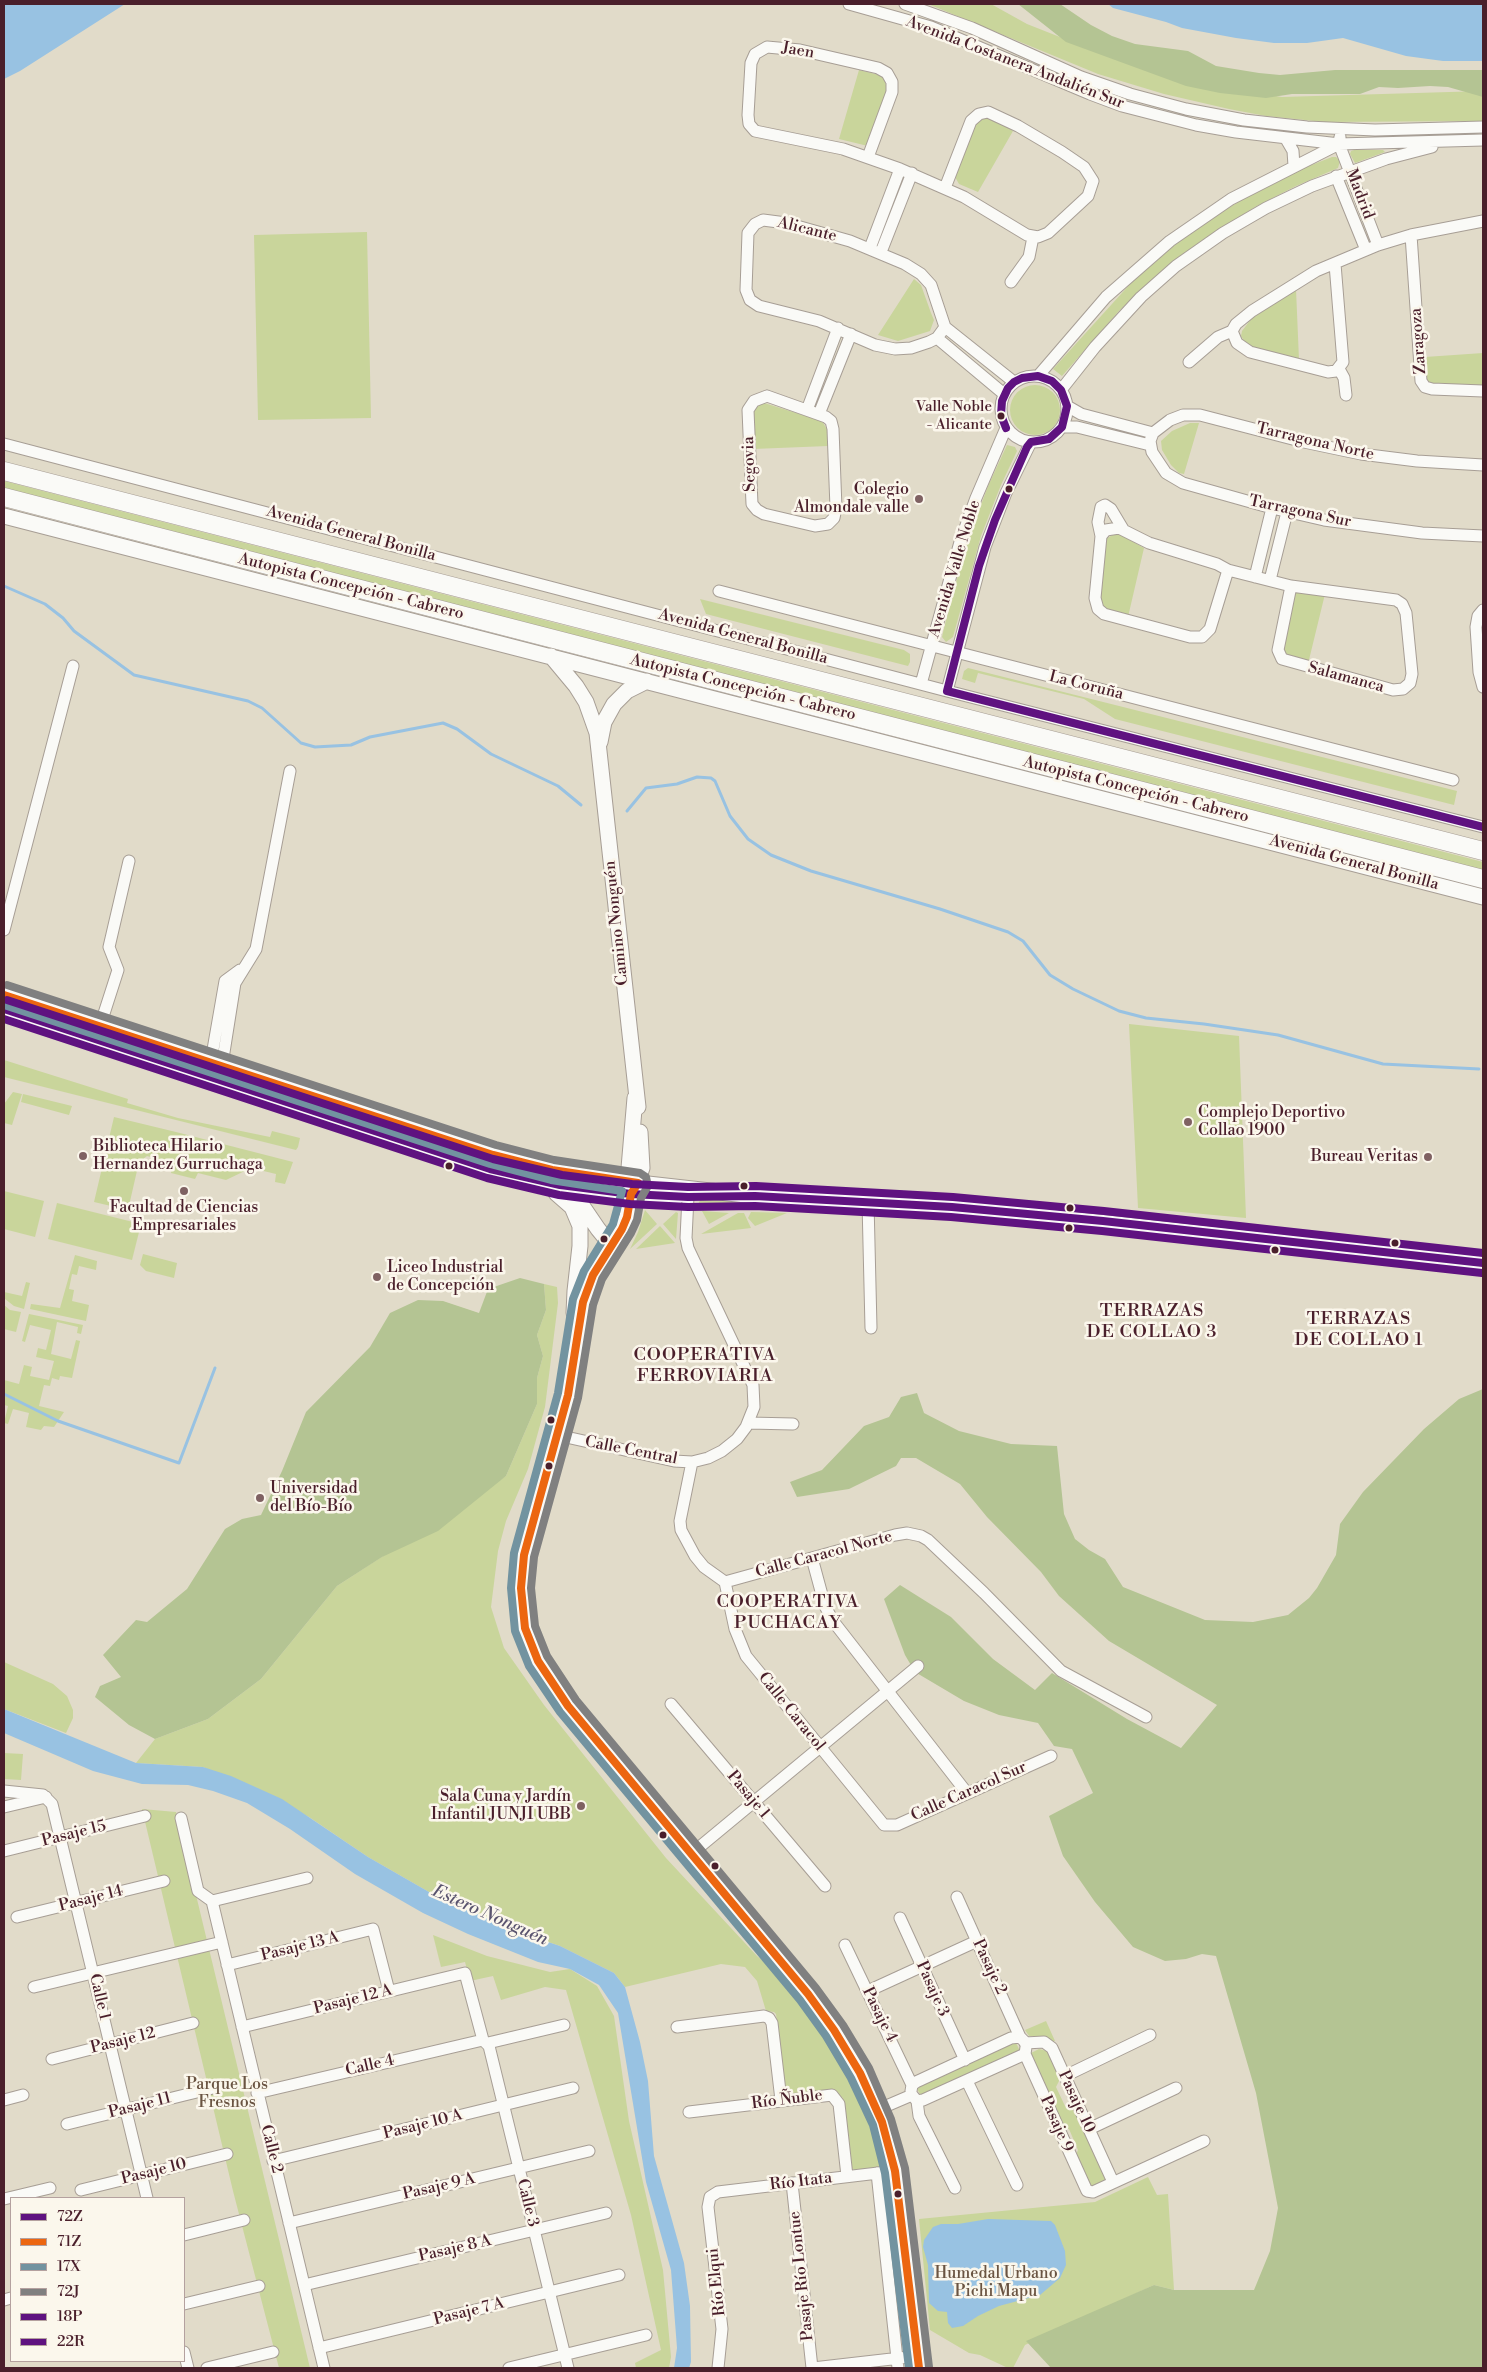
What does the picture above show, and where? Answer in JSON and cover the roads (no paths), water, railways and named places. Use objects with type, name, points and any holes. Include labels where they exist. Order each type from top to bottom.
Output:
[{"type":"highway","name":"Autopista Concepción - Cabrero","points":[[4,471],[1483,852]]},
{"type":"highway","name":"Autopista Concepción - Cabrero","points":[[4,497],[1483,879]]},
{"type":"main road","name":"Avenida General Bonilla","points":[[4,516],[550,655],[1483,897]]},
{"type":"main road","name":"Camino Nonguén","points":[[550,655],[570,676],[586,702],[599,748],[635,1098],[639,1116],[642,1168],[633,1186],[627,1217],[589,1283],[576,1335],[568,1395],[524,1555],[521,1604],[528,1639],[538,1660],[568,1706],[827,2019],[860,2073],[877,2110],[895,2171],[918,2362]]},
{"type":"main road","name":"Camino Nonguén","points":[[599,748],[601,731],[610,710],[627,691],[646,681]]},
{"type":"main road","points":[[4,995],[523,1164],[688,1197],[755,1196]]},
{"type":"main road","points":[[4,1009],[257,1091],[326,1116],[519,1177],[560,1185],[633,1186],[755,1196],[952,1207],[1103,1221],[1483,1263]]},
{"type":"main road","points":[[519,1177],[532,1185],[568,1196],[581,1204],[612,1246]]},
{"type":"main road","points":[[556,1193],[572,1207],[580,1226],[580,1246],[574,1296],[576,1335]]},
{"type":"street","name":"Avenida Costanera Andalién Sur","points":[[849,4],[931,27],[1083,92],[1152,114],[1212,128],[1286,139],[1339,144],[1483,140]]},
{"type":"street","name":"Avenida Costanera Andalién Sur","points":[[905,4],[972,28],[1081,77],[1156,101],[1244,120],[1340,129],[1409,130],[1483,127]]},
{"type":"street","name":"Jaen","points":[[868,157],[892,92],[892,82],[887,73],[878,68],[800,50],[768,46],[755,54],[751,63],[748,115],[749,124],[755,131],[817,143],[868,157],[900,169],[983,207],[1033,237]]},
{"type":"street","points":[[1152,114],[1156,101]]},
{"type":"street","points":[[945,188],[969,126],[974,117],[983,113],[992,113],[1018,126],[1084,167],[1092,181],[1088,196],[1048,233],[1033,237],[1029,257],[1011,282]]},
{"type":"street","name":"Madrid","points":[[1340,129],[1339,144],[1378,245]]},
{"type":"street","points":[[1286,139],[1293,151],[1294,166]]},
{"type":"street","points":[[1061,390],[1125,313],[1176,266],[1248,218],[1285,198],[1336,176],[1421,149],[1456,141]]},
{"type":"street","points":[[1038,376],[1091,313],[1150,257],[1211,212],[1251,187],[1339,144]]},
{"type":"street","points":[[870,248],[900,169]]},
{"type":"street","points":[[881,252],[912,174]]},
{"type":"street","name":"Madrid","points":[[1336,176],[1366,250]]},
{"type":"street","name":"Alicante","points":[[937,338],[920,346],[895,349],[875,345],[838,328],[759,306],[750,300],[746,285],[748,233],[754,224],[768,220],[814,229],[881,252],[913,268],[925,278],[936,295],[945,327]]},
{"type":"street","points":[[1189,362],[1218,337],[1232,331],[1236,324],[1286,288],[1316,271],[1378,245],[1411,235],[1483,221]]},
{"type":"street","name":"Zaragoza","points":[[1411,235],[1421,381],[1425,387],[1432,389],[1483,391]]},
{"type":"street","points":[[1335,264],[1343,358],[1339,369],[1344,378],[1346,395]]},
{"type":"street","points":[[1004,394],[937,338],[945,327],[1014,382]]},
{"type":"street","points":[[807,410],[838,328]]},
{"type":"street","points":[[1232,331],[1237,343],[1250,352],[1328,372],[1339,369]]},
{"type":"street","points":[[819,414],[851,334]]},
{"type":"street","points":[[1038,376],[1052,381],[1061,390],[1067,406],[1062,427],[1049,439],[1031,442],[1017,438],[1006,428],[1000,408],[1004,394],[1014,382],[1022,378],[1038,376]]},
{"type":"street","name":"Segovia","points":[[767,396],[807,410],[828,419],[832,425],[836,508],[834,518],[828,524],[820,527],[760,512],[754,507],[751,497],[748,415],[750,405],[758,398],[767,396]]},
{"type":"street","points":[[1062,427],[1077,427],[1150,445],[1153,433],[1081,414],[1067,406]]},
{"type":"street","name":"Tarragona Norte","points":[[1153,433],[1176,418],[1200,415],[1304,442],[1362,454],[1417,461],[1483,465]]},
{"type":"street","name":"Avenida Valle Noble","points":[[921,684],[960,542],[976,498],[1006,428]]},
{"type":"street","name":"Avenida Valle Noble","points":[[947,691],[985,546],[1006,493],[1031,442]]},
{"type":"street","name":"Avenida General Bonilla","points":[[4,444],[947,691],[1483,827]]},
{"type":"street","name":"Tarragona Sur","points":[[1150,445],[1162,467],[1178,482],[1272,508],[1392,529],[1483,536]]},
{"type":"street","name":"Salamanca","points":[[1228,570],[1210,629],[1202,637],[1190,637],[1108,616],[1098,609],[1095,602],[1101,536],[1098,518],[1101,507],[1105,505],[1113,511],[1123,529],[1140,540],[1217,564],[1228,570],[1291,586],[1392,599],[1400,602],[1406,613],[1412,674],[1410,683],[1403,689],[1393,690],[1282,659],[1278,650],[1291,586]]},
{"type":"street","points":[[1255,577],[1272,508]]},
{"type":"street","points":[[1270,580],[1287,512]]},
{"type":"street","points":[[1101,536],[1110,528],[1123,529]]},
{"type":"street","name":"La Coruña","points":[[719,591],[1453,780]]},
{"type":"street","points":[[1483,610],[1478,616],[1476,626],[1479,672],[1483,687]]},
{"type":"street","points":[[4,930],[73,666]]},
{"type":"street","points":[[216,1063],[236,983],[256,949],[290,772]]},
{"type":"street","points":[[100,1026],[118,970],[109,947],[130,861]]},
{"type":"street","name":"Calle Central","points":[[557,1435],[674,1460],[692,1462],[708,1458],[722,1451],[737,1439],[749,1423],[754,1399],[750,1379],[688,1248],[686,1238],[688,1197]]},
{"type":"street","points":[[868,1202],[871,1328]]},
{"type":"street","points":[[749,1423],[793,1424]]},
{"type":"street","points":[[692,1462],[680,1521],[681,1530],[695,1556],[704,1566],[725,1582]]},
{"type":"street","name":"Calle Caracol Norte","points":[[725,1582],[901,1533],[921,1536],[928,1540],[970,1580],[1061,1671],[1146,1717]]},
{"type":"street","points":[[812,1558],[825,1606],[833,1621],[967,1792]]},
{"type":"street","name":"Calle Caracol","points":[[725,1582],[742,1649],[878,1820],[887,1826]]},
{"type":"street","points":[[691,1854],[819,1746],[918,1666]]},
{"type":"street","name":"Pasaje 1","points":[[671,1704],[824,1886]]},
{"type":"street","name":"Calle Caracol Sur","points":[[887,1826],[897,1825],[1051,1756]]},
{"type":"street","points":[[4,1790],[39,1794],[47,1797]]},
{"type":"street","points":[[4,1807],[47,1797]]},
{"type":"street","name":"Calle 1","points":[[47,1797],[52,1804],[147,2197]]},
{"type":"street","name":"Pasaje 15","points":[[4,1851],[144,1816]]},
{"type":"street","points":[[181,1818],[198,1890],[212,1901],[307,1878]]},
{"type":"street","name":"Pasaje 14","points":[[17,1917],[164,1881]]},
{"type":"street","name":"Pasaje 2","points":[[957,1897],[1023,2045]]},
{"type":"street","name":"Calle 2","points":[[212,1901],[324,2368]]},
{"type":"street","name":"Pasaje 3","points":[[900,1918],[964,2060]]},
{"type":"street","name":"Pasaje 13 A","points":[[227,1965],[373,1929],[389,1992]]},
{"type":"street","points":[[868,1992],[977,1941]]},
{"type":"street","points":[[34,1987],[222,1942]]},
{"type":"street","name":"Pasaje 4","points":[[845,1945],[914,2094],[919,2116],[955,2188]]},
{"type":"street","name":"Pasaje 12 A","points":[[242,2027],[465,1973]]},
{"type":"street","name":"Calle 3","points":[[465,1973],[504,2105],[568,2368]]},
{"type":"street","points":[[677,2027],[764,2016],[769,2018],[772,2024],[781,2100]]},
{"type":"street","name":"Pasaje 12","points":[[52,2058],[193,2024]]},
{"type":"street","name":"Calle 4","points":[[257,2093],[564,2025]]},
{"type":"street","points":[[1065,2076],[1150,2035]]},
{"type":"street","points":[[877,2110],[914,2094],[964,2060],[1011,2038],[1023,2045],[967,2081],[923,2100],[914,2094]]},
{"type":"street","name":"Pasaje 10","points":[[1023,2045],[1044,2042],[1048,2044],[1065,2076],[1113,2182]]},
{"type":"street","name":"Pasaje 9","points":[[1023,2045],[1086,2190],[1089,2192],[1113,2182]]},
{"type":"street","points":[[967,2081],[1017,2185]]},
{"type":"street","name":"Pasaje 11","points":[[67,2124],[213,2088]]},
{"type":"street","name":"Pasaje 10 A","points":[[274,2161],[573,2088]]},
{"type":"street","points":[[1089,2130],[1176,2088]]},
{"type":"street","name":"Río Ñuble","points":[[689,2112],[829,2094],[836,2099],[847,2176]]},
{"type":"street","points":[[4,2100],[23,2095]]},
{"type":"street","points":[[1113,2182],[1204,2141]]},
{"type":"street","name":"Pasaje 9 A","points":[[289,2223],[589,2151]]},
{"type":"street","name":"Pasaje 10","points":[[82,2190],[227,2154]]},
{"type":"street","name":"Río Itata","points":[[710,2197],[718,2192],[895,2171]]},
{"type":"street","points":[[877,2173],[898,2363]]},
{"type":"street","name":"Pasaje Río Lontue","points":[[792,2183],[812,2368]]},
{"type":"street","points":[[22,2196],[50,2188]]},
{"type":"street","name":"Río Elqui","points":[[710,2197],[708,2203],[722,2329],[718,2368]]},
{"type":"street","name":"Pasaje 8 A","points":[[304,2285],[606,2213]]},
{"type":"street","points":[[185,2235],[244,2220]]},
{"type":"street","name":"Pasaje 7 A","points":[[319,2348],[619,2275]]},
{"type":"street","points":[[185,2304],[259,2286]]},
{"type":"street","points":[[508,2368],[646,2335]]},
{"type":"street","points":[[208,2368],[273,2352]]},
{"type":"street","points":[[812,2368],[918,2362]]},
{"type":"water","points":[[4,4],[125,4],[20,71],[4,79]]},
{"type":"water","points":[[1108,4],[1483,4],[1483,61],[1443,61],[1406,56],[1343,38],[1307,43],[1274,43],[1236,38],[1182,28],[1113,8]]},
{"type":"water","points":[[4,1709],[136,1763],[203,1767],[231,1776],[282,1799],[368,1857],[429,1892],[518,1932],[560,1946],[614,1973],[625,1987],[640,2042],[648,2081],[654,2156],[684,2263],[690,2306],[691,2362],[689,2368],[674,2368],[677,2348],[671,2270],[646,2182],[618,2013],[599,1985],[570,1969],[538,1962],[468,1934],[423,1913],[355,1874],[290,1829],[247,1803],[213,1791],[188,1785],[142,1784],[93,1771],[4,1733]]},
{"type":"water","points":[[988,2219],[1051,2221],[1055,2225],[1065,2251],[1066,2265],[1060,2278],[1040,2295],[999,2306],[963,2326],[952,2328],[948,2323],[947,2312],[938,2311],[929,2303],[928,2265],[923,2247],[924,2240],[933,2227],[941,2224],[958,2224]]},
{"type":"waterway","points":[[4,586],[45,604],[63,618],[74,631],[134,675],[248,701],[262,708],[301,743],[315,747],[351,745],[370,737],[443,723],[457,729],[491,754],[558,786],[581,805]]},
{"type":"waterway","points":[[627,811],[646,788],[677,784],[697,777],[711,778],[715,781],[730,816],[748,839],[771,855],[811,871],[940,909],[1008,932],[1023,941],[1050,975],[1073,989],[1119,1011],[1146,1018],[1278,1035],[1383,1064],[1479,1069]]},
{"type":"waterway","points":[[4,1394],[58,1421],[179,1463],[215,1368]]},
{"type":"place","name":"Valle Noble - Alicante","points":[[1001,416]]},
{"type":"place","name":"Colegio Almondale valle","points":[[919,499]]},
{"type":"place","name":"Complejo Deportivo Collao 1900","points":[[1188,1122]]},
{"type":"place","name":"Biblioteca Hilario Hernandez Gurruchaga","points":[[83,1156]]},
{"type":"place","name":"Bureau Veritas","points":[[1428,1157]]},
{"type":"place","name":"Facultad de Ciencias Empresariales","points":[[184,1191]]},
{"type":"place","name":"Liceo Industrial de Concepción","points":[[377,1277]]},
{"type":"place","name":"Universidad del Bío-Bío","points":[[260,1498]]},
{"type":"place","name":"Sala Cuna y Jardín Infantil JUNJI UBB","points":[[581,1806]]},
{"type":"district","name":"TERRAZAS DE COLLAO 3","points":[[1152,1322]]},
{"type":"district","name":"TERRAZAS DE COLLAO 1","points":[[1359,1330]]},
{"type":"district","name":"COOPERATIVA FERROVIARIA","points":[[705,1366]]},
{"type":"district","name":"COOPERATIVA PUCHACAY","points":[[788,1614]]},
{"type":"water label","name":"Estero Nonguén","points":[[490,1916]]},
{"type":"park label","name":"Parque Los Fresnos","points":[[227,2094]]},
{"type":"park label","name":"Humedal Urbano Pichi Mapu","points":[[996,2283]]}]
